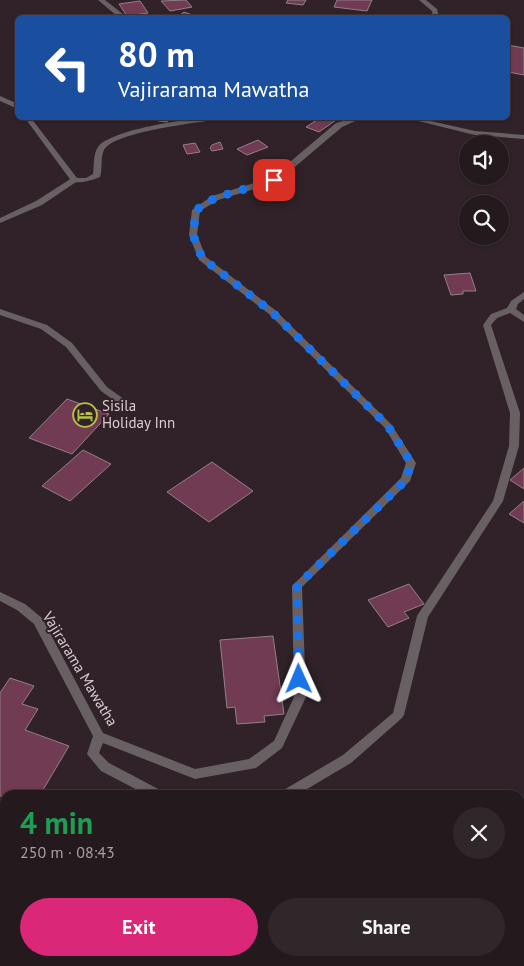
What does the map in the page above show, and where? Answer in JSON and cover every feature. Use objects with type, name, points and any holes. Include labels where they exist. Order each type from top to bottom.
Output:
[{"type":"street","points":[[101,0],[119,15]]},
{"type":"street","points":[[422,0],[435,10],[436,15]]},
{"type":"street","points":[[0,98],[15,106]]},
{"type":"street","points":[[30,120],[75,180]]},
{"type":"street","points":[[0,221],[39,203],[75,180],[87,180],[97,175],[100,148],[109,140],[128,133],[200,120]]},
{"type":"street","name":"Vajirarama Mawatha","points":[[0,596],[21,606],[38,621],[98,736],[195,774],[252,764],[278,744],[300,697],[297,586],[406,480],[411,463],[388,426],[272,312],[202,258],[193,235],[196,210],[215,198],[274,180],[339,125],[353,120]]},
{"type":"street","points":[[419,120],[475,133],[524,137]]},
{"type":"street","points":[[294,790],[347,759],[398,715],[423,616],[498,501],[514,446],[515,413],[487,325],[494,316],[511,310],[514,303],[524,295]]},
{"type":"street","points":[[511,310],[524,319]]},
{"type":"street","points":[[0,312],[44,327],[69,345],[104,390],[132,409]]},
{"type":"street","points":[[98,736],[93,754],[105,767],[149,790]]},
{"type":"building","points":[[186,0],[192,7],[170,11],[161,1]]},
{"type":"building","points":[[288,0],[306,0],[303,5],[286,3]]},
{"type":"building","points":[[337,0],[372,0],[367,11],[334,7]]},
{"type":"building","points":[[140,1],[148,13],[126,15],[119,4]]},
{"type":"building","points":[[184,12],[192,15],[180,15]]},
{"type":"building","points":[[510,45],[524,48],[524,75],[510,72]]},
{"type":"building","points":[[317,120],[336,120],[319,132],[306,127]]},
{"type":"building","points":[[258,140],[268,147],[247,155],[237,149]]},
{"type":"building","points":[[220,142],[223,149],[212,151],[210,148],[212,145]]},
{"type":"building","points":[[195,143],[200,152],[187,154],[183,145]]},
{"type":"building","points":[[470,273],[476,291],[463,291],[463,294],[451,295],[444,275]]},
{"type":"building","points":[[67,399],[109,414],[72,454],[29,438]]},
{"type":"building","points":[[83,450],[111,464],[70,501],[42,486]]},
{"type":"building","points":[[212,462],[253,491],[209,522],[167,492]]},
{"type":"building","points":[[524,468],[524,489],[510,480]]},
{"type":"building","points":[[524,501],[524,523],[509,514]]},
{"type":"building","points":[[409,584],[424,604],[404,612],[409,618],[388,627],[368,600]]},
{"type":"building","points":[[273,636],[284,714],[264,716],[265,722],[237,724],[235,707],[227,708],[220,640]]},
{"type":"building","points":[[10,678],[34,686],[22,704],[38,709],[25,730],[69,746],[43,790],[0,790],[0,693]]},
{"type":"place","name":"Sisila Holiday Inn","points":[[85,415]]},
{"type":"route","points":[[274,180],[215,198],[196,210],[193,235],[202,258],[272,312],[388,426],[411,463],[406,480],[297,586],[299,679]]}]
